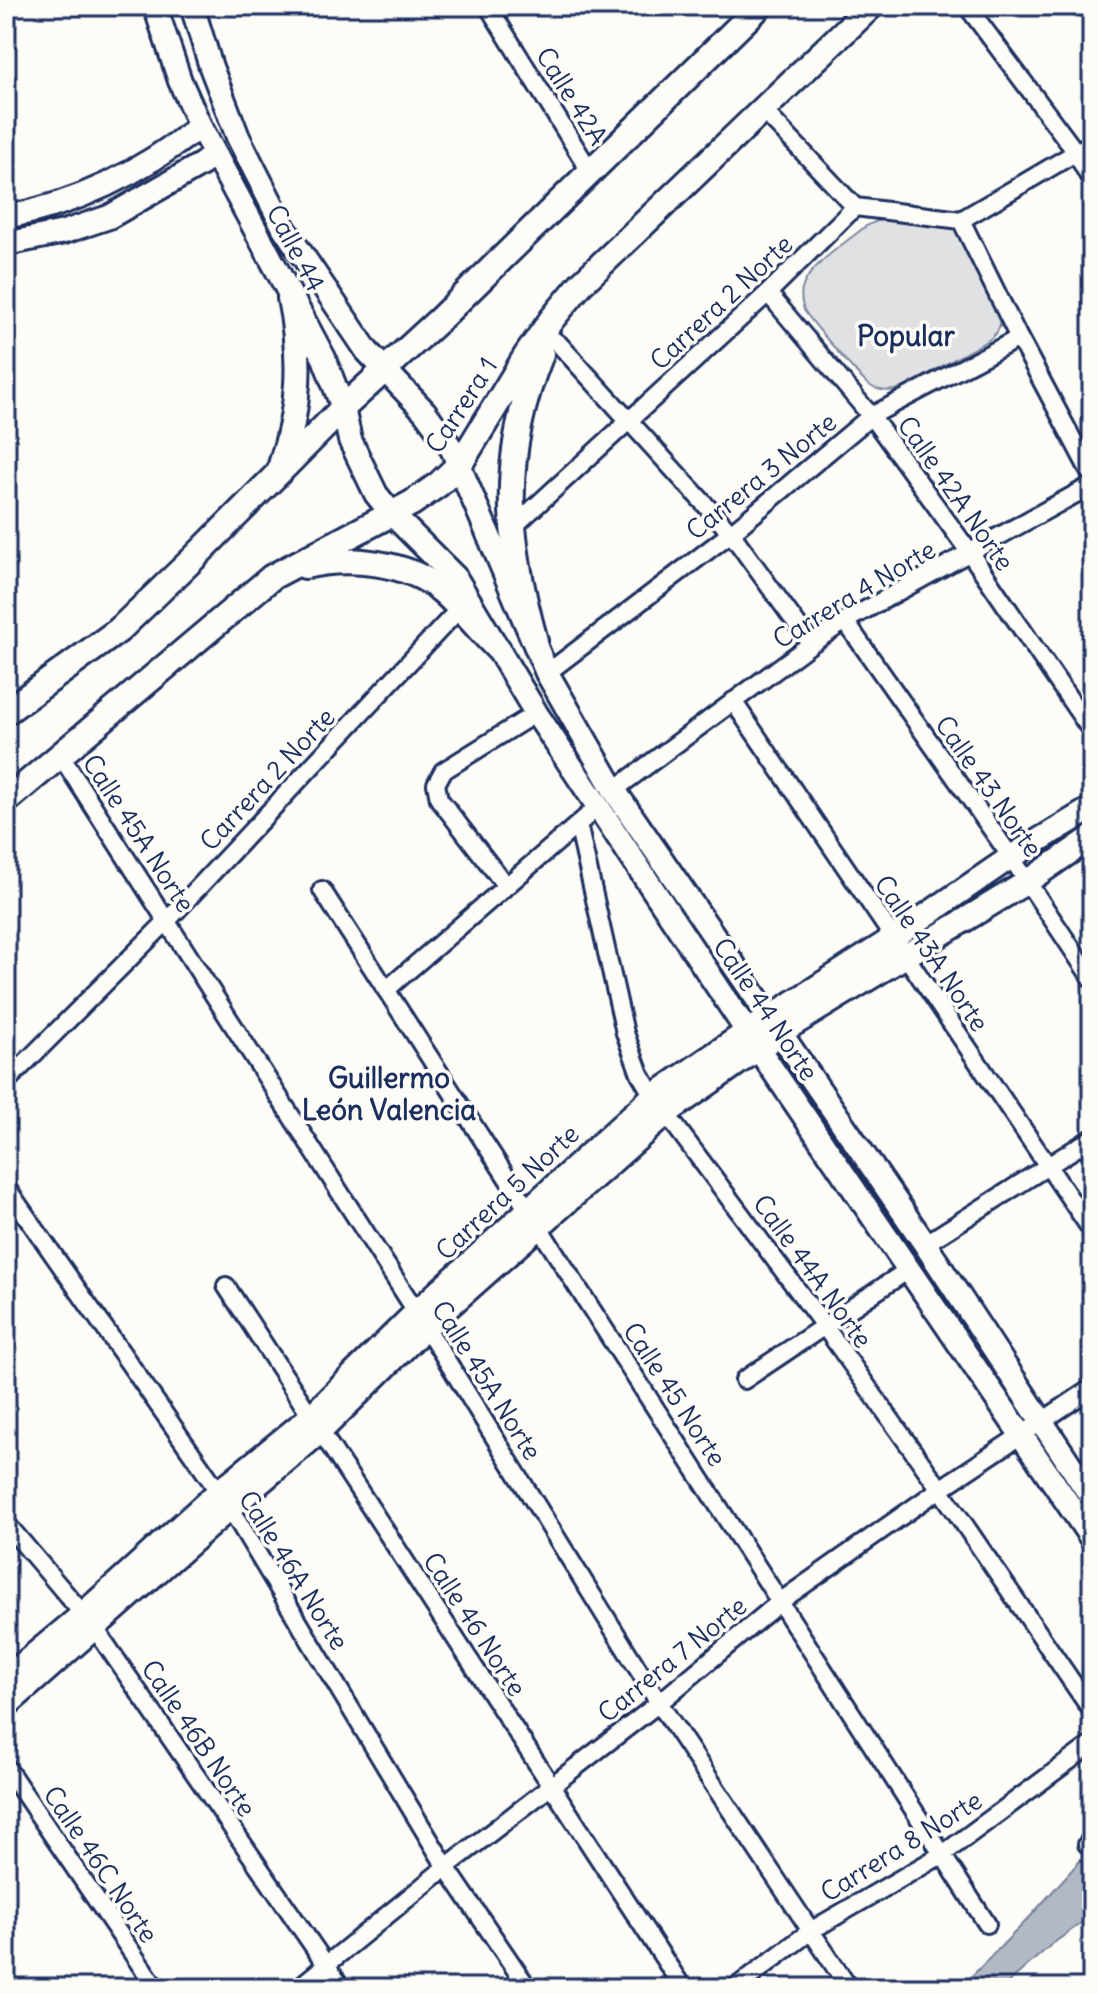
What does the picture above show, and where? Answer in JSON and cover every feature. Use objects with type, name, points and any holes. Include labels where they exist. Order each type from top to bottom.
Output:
[{"type":"main road","name":"Calle 44","points":[[155,6],[180,81],[213,155],[324,358],[354,449],[376,494],[392,514]]},
{"type":"main road","name":"Calle 44","points":[[192,6],[238,137],[284,228],[367,351],[439,428],[460,464]]},
{"type":"main road","points":[[6,712],[119,630],[343,408],[760,6]]},
{"type":"main road","name":"Carrera 1","points":[[6,801],[272,577],[423,497],[460,464],[526,356],[581,284],[871,6]]},
{"type":"main road","points":[[6,217],[56,205],[96,190],[158,157],[200,126]]},
{"type":"main road","points":[[6,244],[64,232],[109,217],[213,155]]},
{"type":"main road","points":[[96,190],[109,217]]},
{"type":"main road","points":[[279,471],[291,435],[298,398],[297,331],[290,298]]},
{"type":"main road","points":[[535,641],[519,585],[512,528],[513,464],[531,378],[565,303]]},
{"type":"main road","name":"Calle 44 Norte","points":[[460,464],[547,673],[606,798],[752,1040],[1092,1539]]},
{"type":"main road","name":"Calle 44 Norte","points":[[392,514],[455,577],[536,713],[606,798],[774,1026],[925,1244],[1092,1498]]},
{"type":"main road","points":[[272,577],[308,565],[345,561],[380,565],[425,580],[440,589],[498,649]]},
{"type":"main road","name":"Carrera 5 Norte","points":[[6,1706],[88,1620],[316,1424],[421,1319],[660,1104],[1011,857],[1092,808]]},
{"type":"main road","name":"Carrera 5 Norte","points":[[774,1026],[906,958],[1092,837]]},
{"type":"main road","name":"Carrera 5 Norte","points":[[6,1678],[88,1620]]},
{"type":"street","name":"Calle 42A","points":[[488,6],[590,171]]},
{"type":"street","points":[[967,6],[1075,151],[1092,182]]},
{"type":"street","points":[[763,110],[855,207],[961,220],[1092,143]]},
{"type":"street","name":"Carrera 2 Norte","points":[[512,528],[768,293],[855,207]]},
{"type":"street","points":[[961,220],[1092,476]]},
{"type":"street","name":"Calle 42A Norte","points":[[768,293],[871,416],[970,553],[1092,732]]},
{"type":"street","points":[[548,336],[559,344],[731,533],[811,644]]},
{"type":"street","name":"Carrera 3 Norte","points":[[547,673],[731,533],[871,416],[1019,338]]},
{"type":"street","name":"Carrera 4 Norte","points":[[386,990],[606,798],[811,644],[845,621],[1092,485]]},
{"type":"street","name":"Carrera 2 Norte","points":[[6,1082],[167,921],[459,609]]},
{"type":"street","name":"Calle 43 Norte","points":[[845,621],[1011,857],[1092,979]]},
{"type":"street","name":"Calle 43A Norte","points":[[733,701],[1092,1231]]},
{"type":"street","points":[[506,886],[439,799],[436,784],[443,771],[536,713]]},
{"type":"street","name":"Calle 45A Norte","points":[[61,756],[421,1319],[659,1703],[849,1988]]},
{"type":"street","name":"Calle 44A Norte","points":[[578,824],[625,1033],[640,1074],[940,1489],[1092,1711]]},
{"type":"street","name":"Calle 45 Norte","points":[[322,890],[987,1924]]},
{"type":"street","points":[[925,1244],[1092,1138]]},
{"type":"street","name":"Calle 46A Norte","points":[[6,1187],[224,1500],[446,1867],[528,1988]]},
{"type":"street","points":[[744,1380],[908,1270]]},
{"type":"street","name":"Calle 46 Norte","points":[[226,1286],[683,1988]]},
{"type":"street","name":"Carrera 7 Norte","points":[[298,1988],[446,1867],[659,1703],[781,1601],[940,1489],[1092,1388]]},
{"type":"street","name":"Calle 46B Norte","points":[[6,1523],[88,1620],[342,1988]]},
{"type":"street","name":"Carrera 8 Norte","points":[[735,1988],[812,1930],[943,1854],[1092,1744]]},
{"type":"street","name":"Calle 46C Norte","points":[[6,1767],[156,1988]]},
{"type":"shaded area","points":[[889,220],[948,225],[959,229],[1003,317],[997,332],[990,339],[905,387],[887,391],[869,385],[846,361],[804,310],[801,295],[807,278],[830,254],[866,226]]},
{"type":"shaded area","points":[[1092,1851],[1092,1915],[1051,1945],[1002,1988],[960,1988],[1085,1855]]},
{"type":"district","name":"Popular","points":[[906,336]]},
{"type":"district","name":"Guillermo León Valencia","points":[[389,1094]]}]
